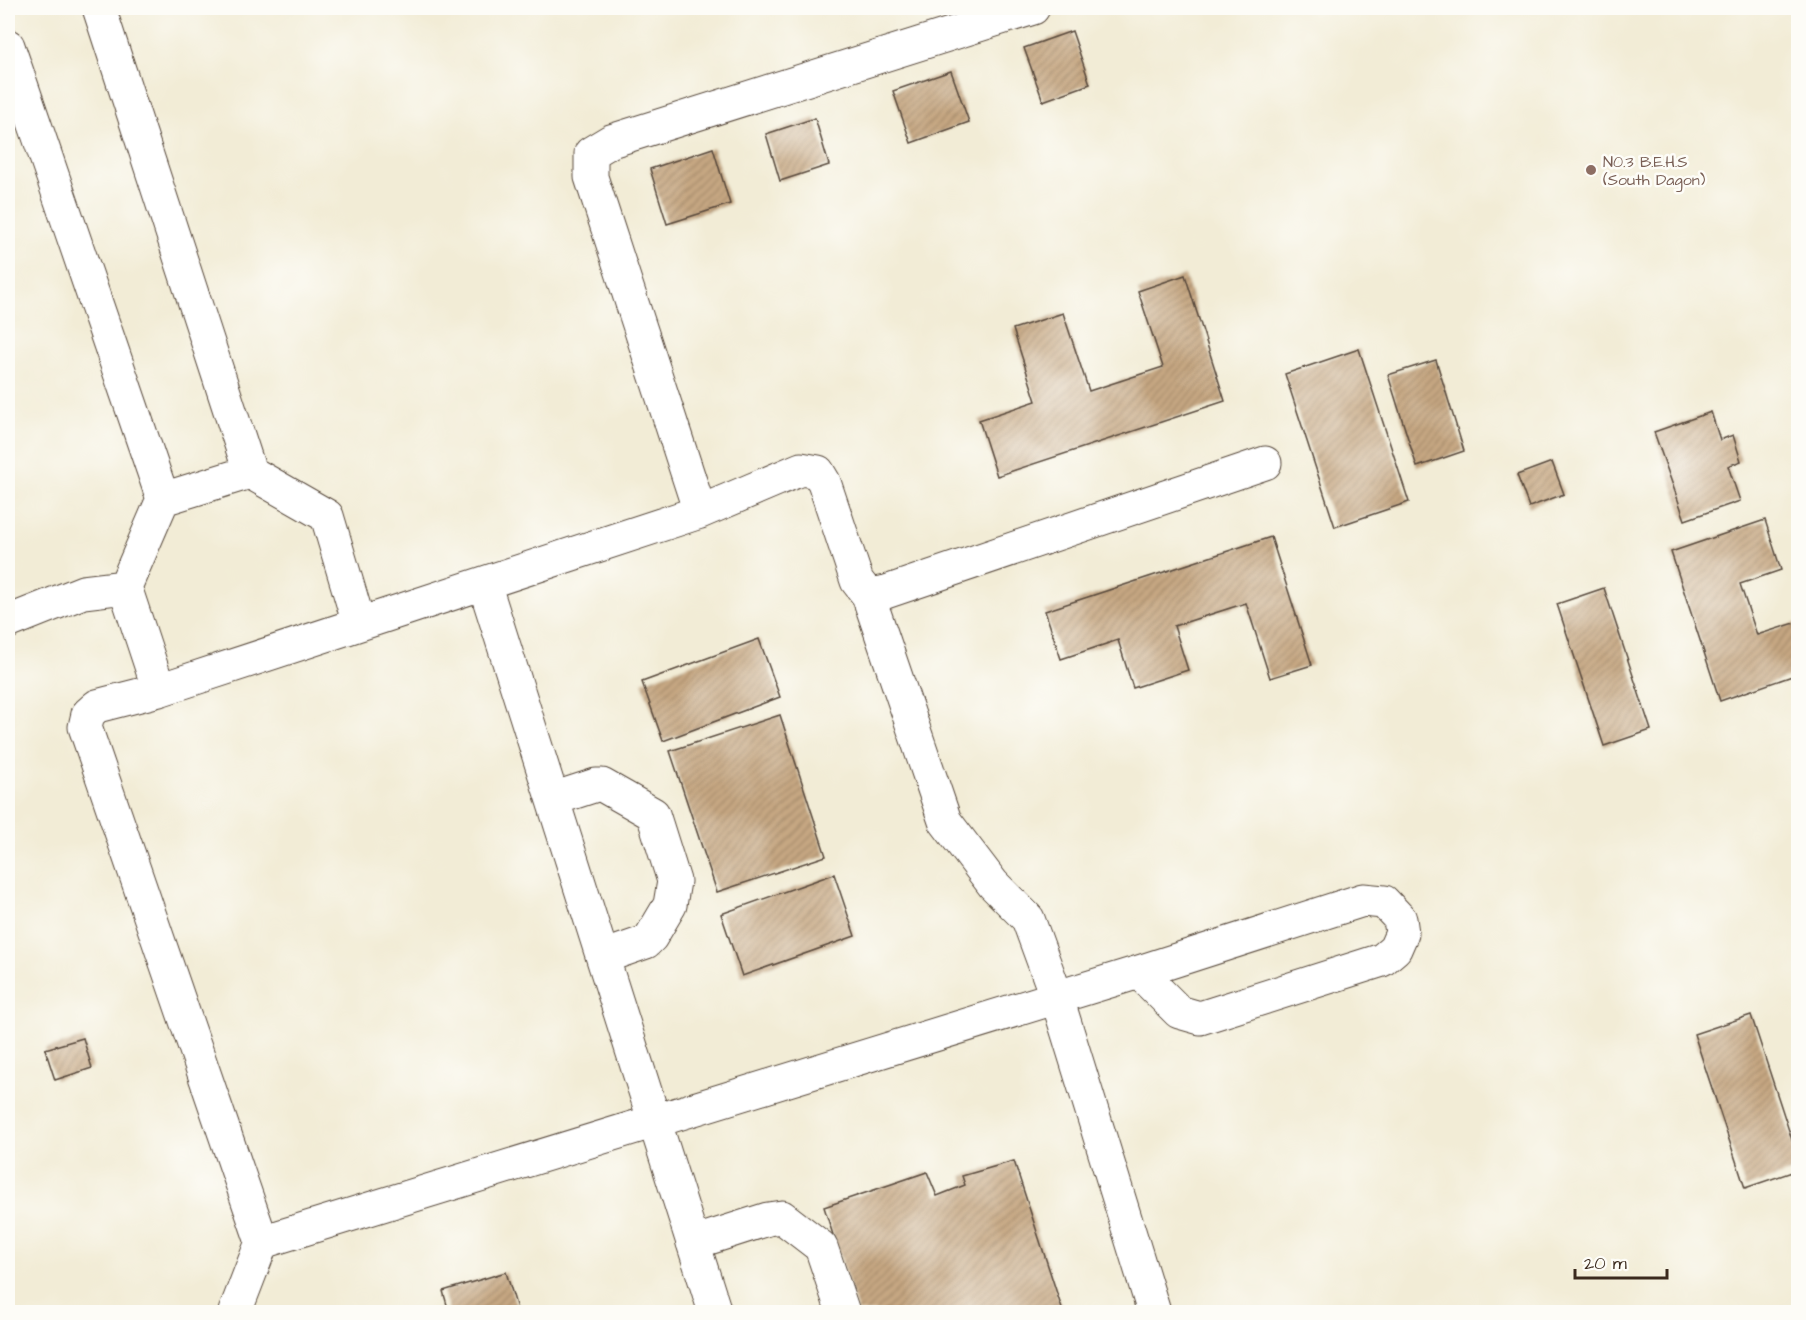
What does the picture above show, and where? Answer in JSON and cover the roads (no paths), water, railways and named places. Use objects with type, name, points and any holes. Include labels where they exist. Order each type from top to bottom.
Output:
[{"type":"lane","points":[[99,8],[250,472],[327,516],[359,624]]},
{"type":"lane","points":[[700,512],[591,177],[591,153],[611,141],[1033,8]]},
{"type":"lane","points":[[8,46],[162,499],[125,587],[159,690]]},
{"type":"lane","points":[[868,595],[886,592],[1265,463]]},
{"type":"lane","points":[[234,1312],[262,1242],[85,727],[88,714],[97,706],[159,690],[700,512],[801,469],[818,472],[824,482],[857,581],[868,595],[945,821],[993,884],[1028,919],[1057,998],[1154,1312]]},
{"type":"lane","points":[[162,499],[250,472]]},
{"type":"lane","points":[[484,583],[715,1312]]},
{"type":"lane","points":[[8,622],[83,592],[125,587]]},
{"type":"lane","points":[[553,799],[602,785],[653,814],[674,881],[670,905],[646,942],[603,957]]},
{"type":"lane","points":[[262,1242],[1057,998],[1364,900],[1384,902],[1400,919],[1402,933],[1395,949],[1382,960],[1200,1018],[1179,1012],[1139,972]]},
{"type":"lane","points":[[693,1243],[768,1219],[782,1217],[821,1247],[843,1312]]},
{"type":"place","name":"N0.3 B.E.H.S (South Dagon)","points":[[1591,170]]}]
